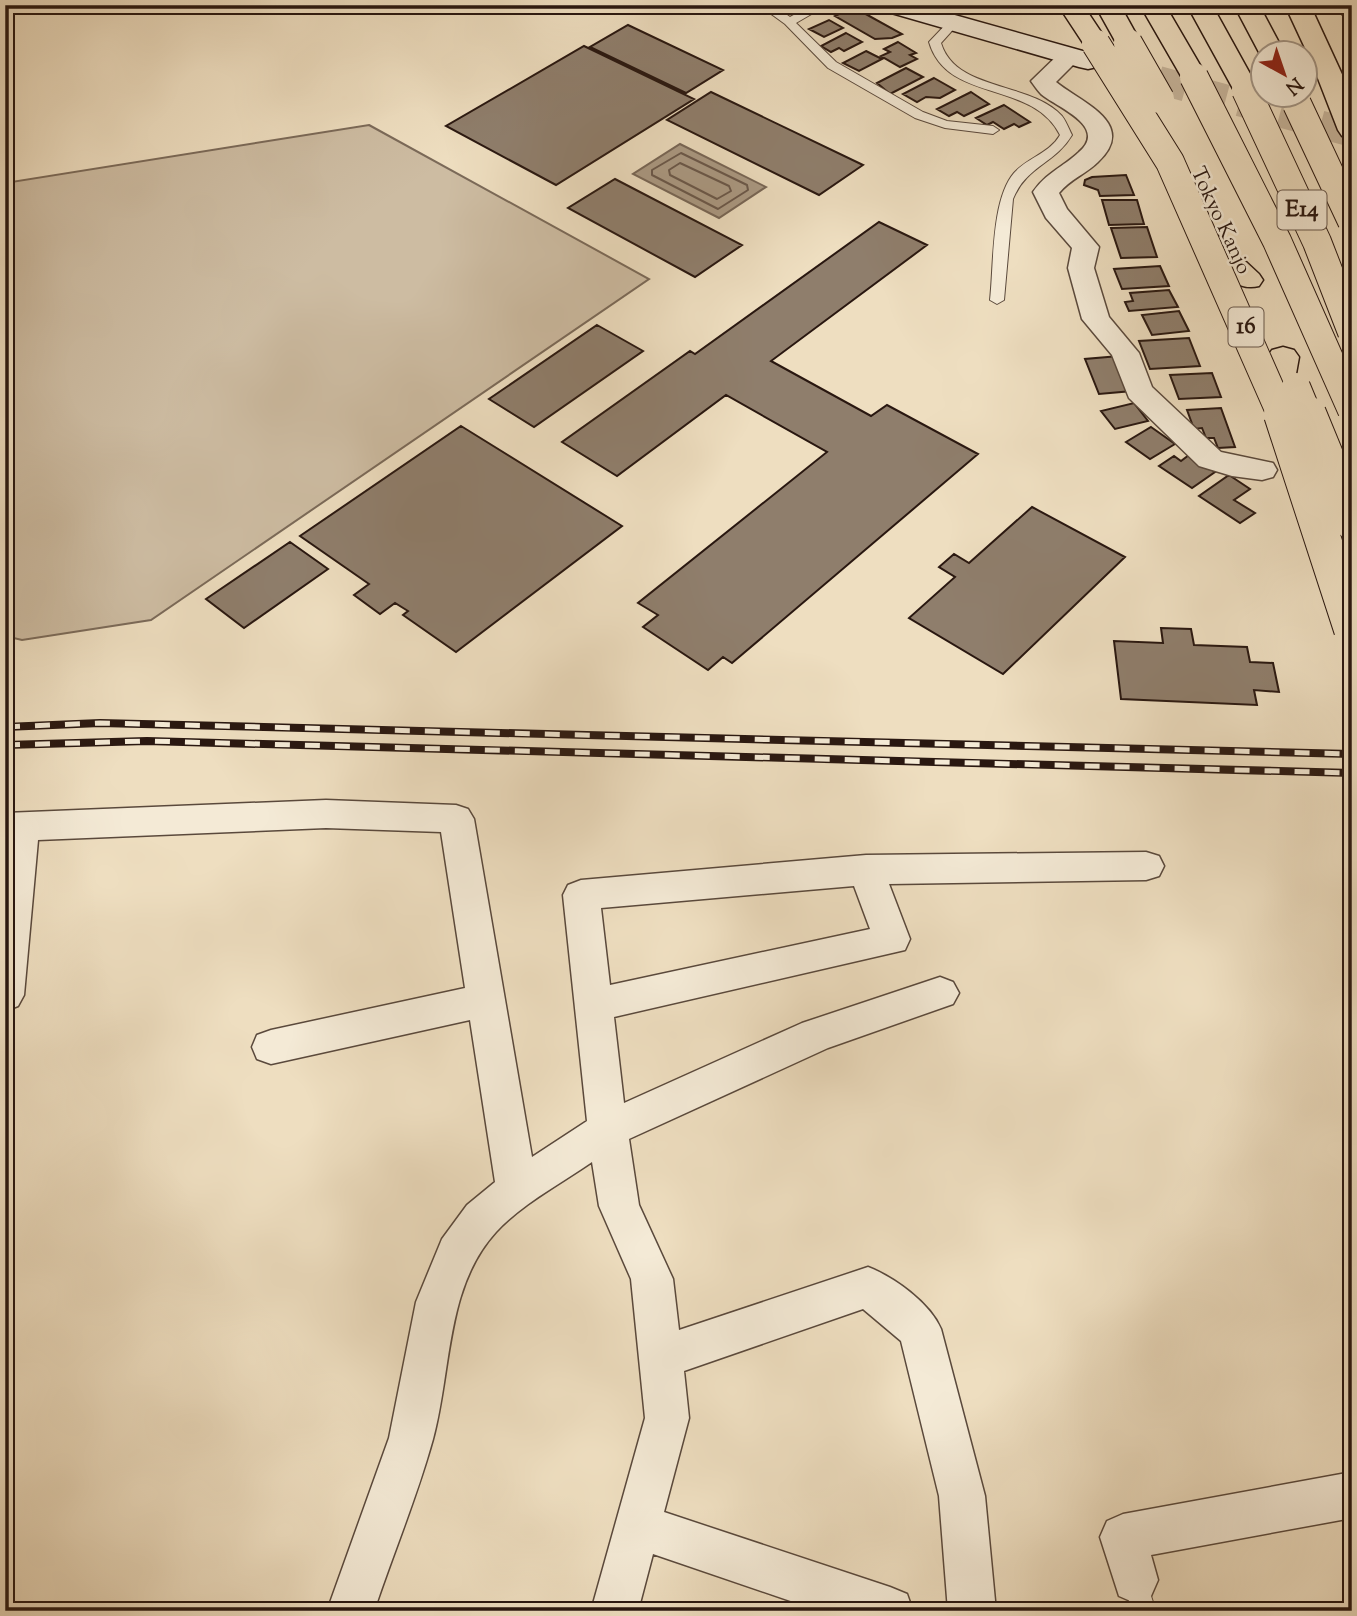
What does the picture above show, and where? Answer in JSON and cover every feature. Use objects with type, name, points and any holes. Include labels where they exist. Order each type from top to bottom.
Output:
[{"type":"highway","points":[[1070,5],[1085,54]]},
{"type":"highway","name":"Tokyo Kanjo","points":[[1107,5],[1166,110],[1248,280],[1352,521]]},
{"type":"highway","points":[[1152,5],[1194,77],[1265,212],[1352,410]]},
{"type":"highway","name":"E14","points":[[1199,5],[1246,90],[1300,204],[1352,332]]},
{"type":"highway","points":[[1245,5],[1263,38]]},
{"type":"highway","points":[[1297,5],[1348,120]]},
{"type":"highway","points":[[1349,5],[1352,10]]},
{"type":"highway","name":"16","points":[[1085,54],[1170,162],[1208,242],[1276,396],[1352,629]]},
{"type":"highway","name":"E14","points":[[1299,108],[1352,221]]},
{"type":"highway","points":[[1208,242],[1248,280]]},
{"type":"highway","name":"16","points":[[1276,396],[1283,357]]},
{"type":"street","points":[[890,5],[953,23],[1085,54]]},
{"type":"street","points":[[1085,54],[1043,81],[1047,89],[1086,111],[1096,124],[1100,136],[1096,149],[1057,178],[1046,192],[1055,212],[1086,247],[1081,268],[1096,318],[1125,353],[1139,391],[1188,440],[1210,459],[1232,466],[1262,470]]},
{"type":"street","points":[[5,995],[14,826],[326,814],[456,819],[517,1190]]},
{"type":"street","points":[[614,1611],[667,1418],[652,1279],[619,1206],[581,895],[866,870],[1146,866]]},
{"type":"street","points":[[594,1005],[892,939],[866,870]]},
{"type":"street","points":[[350,1611],[411,1438],[437,1302],[457,1253],[482,1218],[517,1190],[608,1129],[816,1035],[940,993]]},
{"type":"street","points":[[271,1047],[486,1000]]},
{"type":"street","points":[[662,1357],[868,1287],[920,1329],[962,1496],[972,1611]]},
{"type":"street","points":[[1139,1595],[1124,1537],[1352,1495]]},
{"type":"street","points":[[637,1526],[890,1611]]},
{"type":"lane","points":[[765,5],[789,22],[832,65],[919,115],[944,124],[993,130]]},
{"type":"lane","points":[[789,22],[821,5]]},
{"type":"lane","points":[[953,23],[935,42],[934,51],[942,61],[972,79],[1047,110],[1059,119],[1066,135],[1056,150],[1022,171],[1010,186],[997,300]]},
{"type":"shaded area","points":[[369,125],[649,279],[151,620],[22,640],[5,636],[5,183]]},
{"type":"water","points":[[680,144],[766,187],[719,218],[633,174]]},
{"type":"building","points":[[853,7],[902,34],[892,38],[875,39],[835,16]]},
{"type":"building","points":[[829,20],[843,28],[824,37],[809,29]]},
{"type":"building","points":[[628,25],[723,70],[686,93],[590,47]]},
{"type":"building","points":[[846,33],[862,42],[844,51],[839,48],[831,52],[821,46]]},
{"type":"building","points":[[898,42],[916,53],[910,55],[917,59],[900,67],[881,56],[890,52],[884,49]]},
{"type":"building","points":[[584,46],[694,99],[556,185],[446,126]]},
{"type":"building","points":[[866,51],[882,59],[859,71],[843,63]]},
{"type":"building","points":[[906,68],[923,77],[890,94],[877,83]]},
{"type":"building","points":[[934,78],[955,90],[940,98],[926,97],[917,102],[903,94]]},
{"type":"building","points":[[711,92],[863,165],[819,195],[667,120]]},
{"type":"building","points":[[971,92],[989,104],[964,116],[957,112],[949,116],[937,109]]},
{"type":"building","points":[[1004,105],[1030,122],[1019,127],[1014,124],[1004,129],[993,122],[987,125],[976,118]]},
{"type":"building","points":[[1126,175],[1134,195],[1100,196],[1098,190],[1084,185],[1085,180],[1092,177]]},
{"type":"building","points":[[615,179],[742,245],[695,277],[568,208]]},
{"type":"building","points":[[1102,200],[1137,200],[1144,224],[1109,225]]},
{"type":"building","points":[[879,222],[927,245],[771,361],[871,416],[887,405],[978,454],[732,663],[723,657],[708,670],[643,627],[658,615],[638,603],[827,452],[726,395],[617,476],[562,442],[690,351],[695,354]]},
{"type":"building","points":[[1147,227],[1157,257],[1121,258],[1111,228]]},
{"type":"building","points":[[1160,266],[1169,286],[1122,289],[1114,269]]},
{"type":"building","points":[[1169,290],[1178,307],[1129,311],[1125,302],[1133,301],[1130,293]]},
{"type":"building","points":[[1179,311],[1189,331],[1152,335],[1142,315]]},
{"type":"building","points":[[597,325],[643,351],[534,427],[489,399]]},
{"type":"building","points":[[1189,338],[1200,366],[1150,369],[1139,341]]},
{"type":"building","points":[[1119,356],[1132,391],[1099,394],[1085,359]]},
{"type":"building","points":[[1212,373],[1221,397],[1179,399],[1170,375]]},
{"type":"building","points":[[1134,403],[1148,421],[1115,429],[1101,411]]},
{"type":"building","points":[[1221,408],[1235,447],[1218,448],[1214,438],[1206,438],[1202,428],[1194,429],[1187,410]]},
{"type":"building","points":[[461,426],[622,526],[456,652],[403,615],[408,611],[395,603],[380,614],[354,595],[369,584],[300,536]]},
{"type":"building","points":[[1151,427],[1175,444],[1150,459],[1126,442]]},
{"type":"building","points":[[1189,455],[1215,472],[1192,488],[1159,466],[1174,456],[1181,461]]},
{"type":"building","points":[[1229,475],[1250,489],[1234,500],[1255,513],[1240,523],[1199,496]]},
{"type":"building","points":[[1032,507],[1125,557],[1003,674],[909,618],[955,577],[939,567],[954,554],[969,563]]},
{"type":"building","points":[[290,542],[328,569],[244,628],[206,599]]},
{"type":"building","points":[[1161,628],[1191,629],[1194,645],[1247,647],[1250,662],[1273,663],[1279,692],[1254,690],[1257,705],[1121,699],[1114,641],[1163,643]]},
{"type":"tunnel","points":[[1118,69],[1352,133]]},
{"type":"railway","points":[[5,727],[100,723],[1352,754]]},
{"type":"railway","points":[[5,745],[147,741],[1352,773]]}]
